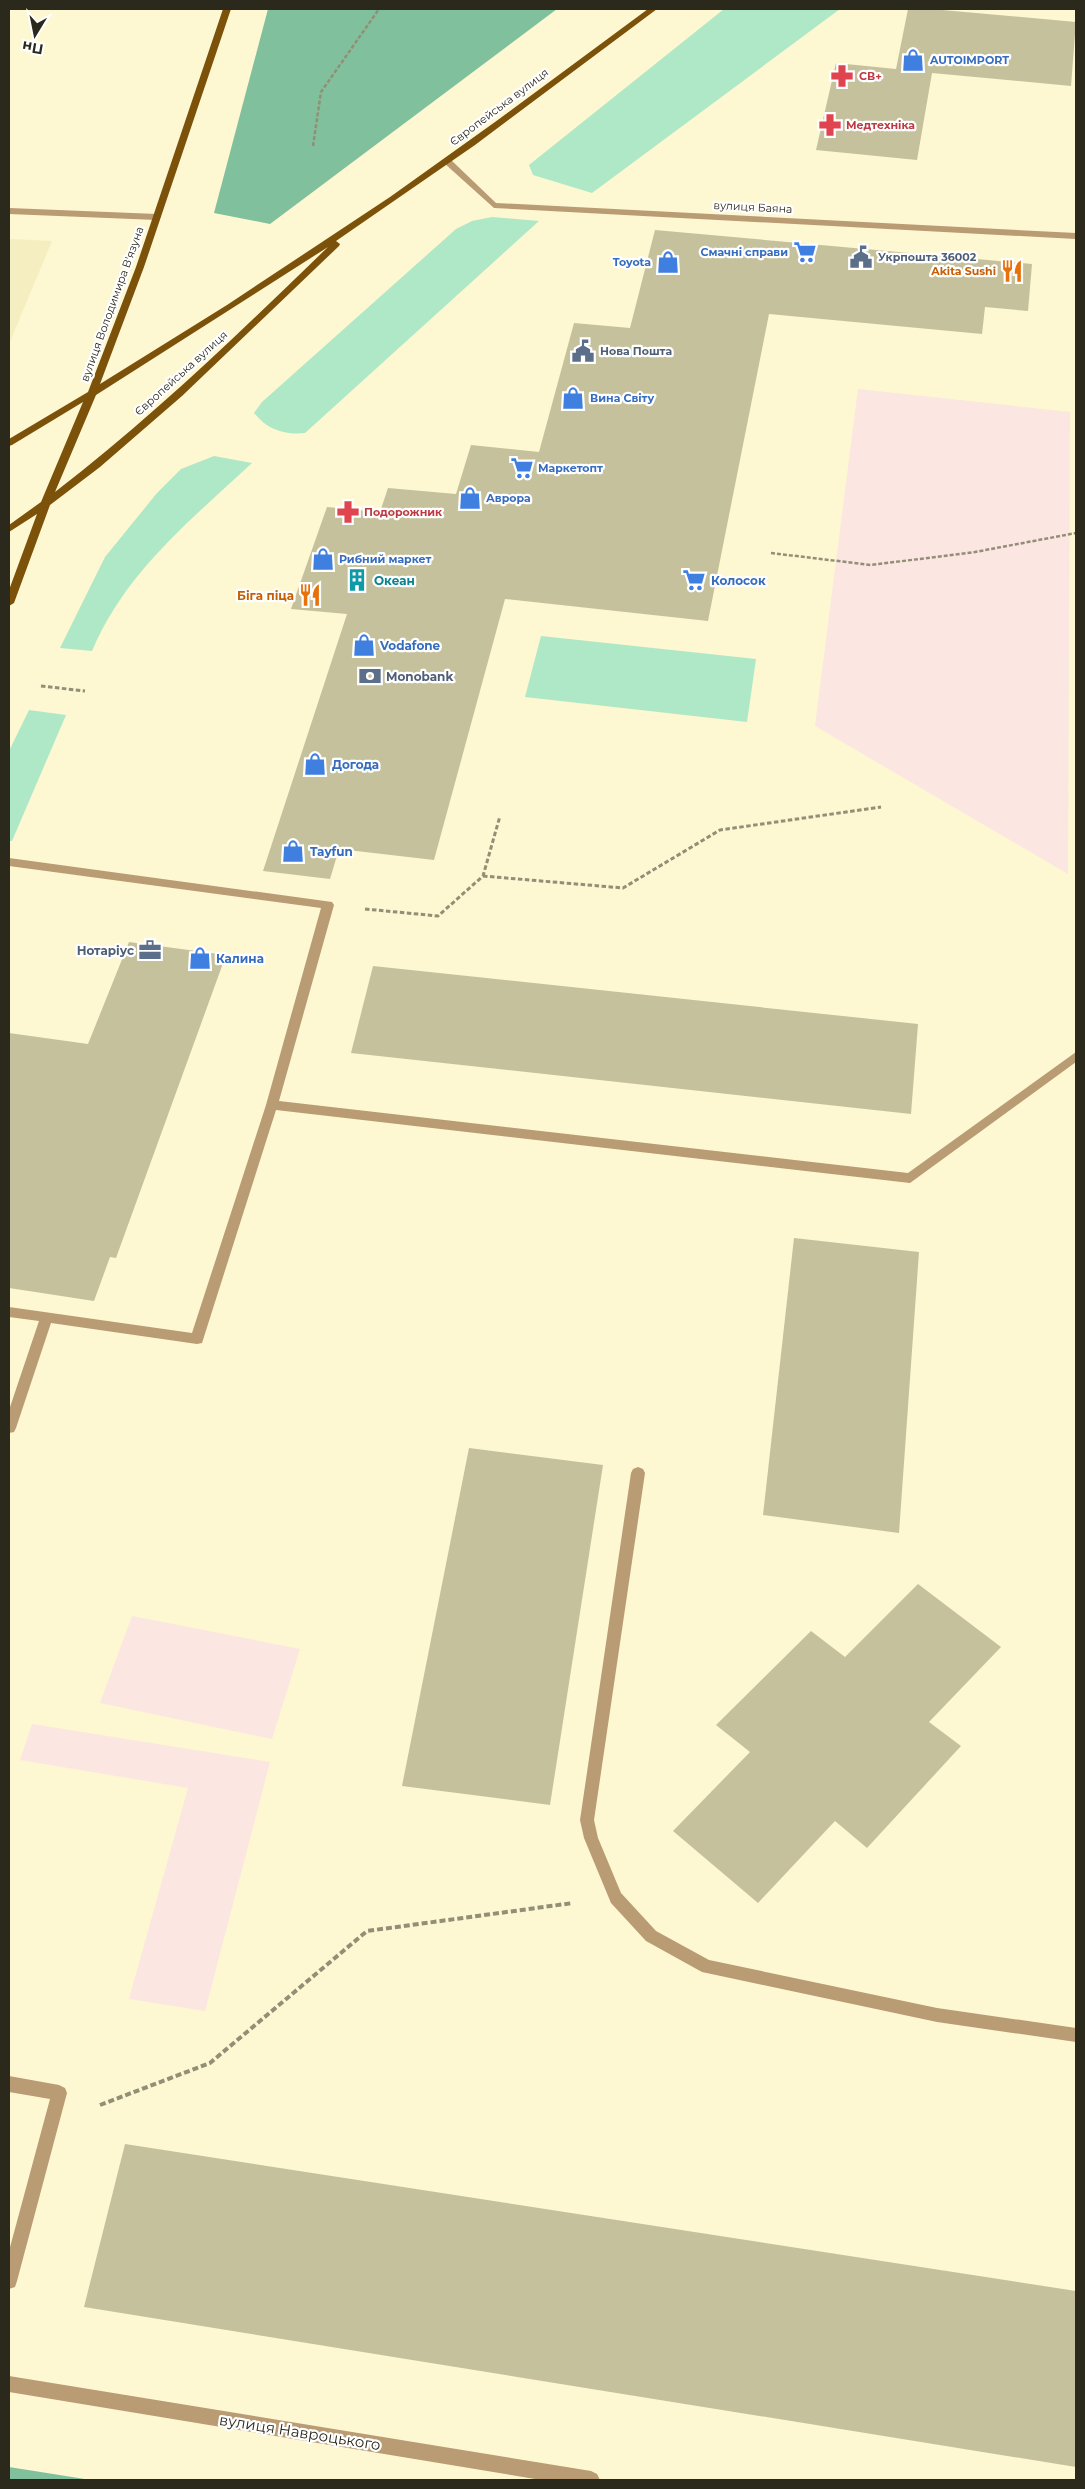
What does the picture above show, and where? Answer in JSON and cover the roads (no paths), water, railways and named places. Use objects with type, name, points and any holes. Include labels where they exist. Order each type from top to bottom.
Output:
[{"type":"main road","name":"вулиця Володимира В'язуна","points":[[9,603],[45,505],[92,393],[158,217],[227,9]]},
{"type":"main road","name":"Європейська вулиця","points":[[9,442],[92,393],[358,223],[446,162],[653,9]]},
{"type":"main road","name":"Європейська вулиця","points":[[9,529],[45,505],[172,400],[358,223]]},
{"type":"street","name":"вулиця Баяна","points":[[446,162],[494,205],[1076,236]]},
{"type":"street","points":[[9,211],[158,217]]},
{"type":"street","points":[[9,862],[328,905],[272,1105],[197,1339],[9,1312]]},
{"type":"street","points":[[272,1105],[910,1178],[1076,1056]]},
{"type":"street","points":[[9,1428],[47,1317]]},
{"type":"street","points":[[638,1472],[587,1820],[591,1838],[616,1898],[651,1936],[707,1967],[937,2015],[1076,2035]]},
{"type":"street","points":[[9,2084],[59,2093],[9,2281]]},
{"type":"street","name":"вулиця Навроцького","points":[[9,2384],[591,2480]]},
{"type":"place","name":"AUTOIMPORT","points":[[913,60]]},
{"type":"place","name":"СВ+","points":[[842,76]]},
{"type":"place","name":"Медтехніка","points":[[830,125]]},
{"type":"place","name":"Смачні справи","points":[[805,252]]},
{"type":"place","name":"Укрпошта 36002","points":[[861,257]]},
{"type":"place","name":"Toyota","points":[[668,262]]},
{"type":"place","name":"Akita Sushi","points":[[1012,271]]},
{"type":"place","name":"Нова Пошта","points":[[583,351]]},
{"type":"place","name":"Вина Світу","points":[[573,398]]},
{"type":"place","name":"Маркетопт","points":[[522,468]]},
{"type":"place","name":"Аврора","points":[[470,498]]},
{"type":"place","name":"Подорожник","points":[[348,512]]},
{"type":"place","name":"Рибний маркет","points":[[323,559]]},
{"type":"place","name":"Океан","points":[[357,580]]},
{"type":"place","name":"Колосок","points":[[694,580]]},
{"type":"place","name":"Біга піца","points":[[310,595]]},
{"type":"place","name":"Vodafone","points":[[364,645]]},
{"type":"place","name":"Monobank","points":[[370,676]]},
{"type":"place","name":"Догода","points":[[315,764]]},
{"type":"place","name":"Tayfun","points":[[293,851]]},
{"type":"place","name":"Нотаріус","points":[[150,950]]},
{"type":"place","name":"Калина","points":[[200,958]]}]
